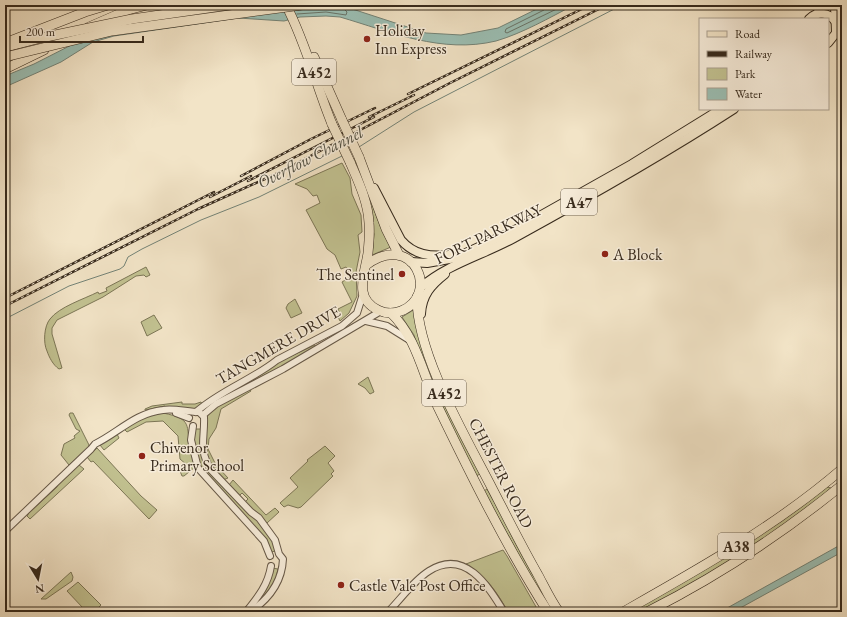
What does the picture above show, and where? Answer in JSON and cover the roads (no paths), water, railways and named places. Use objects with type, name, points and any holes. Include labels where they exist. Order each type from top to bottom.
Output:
[{"type":"highway","points":[[5,43],[85,12],[108,5]]},
{"type":"highway","points":[[5,69],[101,20],[147,5]]},
{"type":"highway","points":[[5,48],[41,38],[132,19],[228,5]]},
{"type":"highway","name":"A452","points":[[286,5],[295,19],[360,157],[386,228],[399,255]]},
{"type":"highway","name":"A452","points":[[290,5],[311,62],[323,101],[359,184],[369,221],[366,265]]},
{"type":"highway","points":[[5,57],[112,32],[302,5]]},
{"type":"highway","points":[[382,255],[399,255],[411,262],[419,274],[421,287],[417,297],[406,309],[391,313],[381,311],[370,305],[363,294],[362,278],[366,265],[382,255]]},
{"type":"highway","name":"CHESTER ROAD","points":[[417,297],[417,312],[435,371],[515,535],[559,612]]},
{"type":"highway","name":"CHESTER ROAD","points":[[391,313],[404,327],[412,342],[431,392],[478,490],[514,557],[548,612]]},
{"type":"highway","name":"A452","points":[[470,445],[483,480],[482,485],[478,490]]},
{"type":"highway","name":"A38","points":[[623,612],[713,561],[813,493],[842,471]]},
{"type":"highway","points":[[813,493],[833,482],[842,485]]},
{"type":"highway","name":"A38","points":[[647,612],[713,575],[776,534],[842,485]]},
{"type":"highway","points":[[550,597],[566,612]]},
{"type":"highway","points":[[540,599],[545,612]]},
{"type":"main road","points":[[811,18],[817,14],[822,5]]},
{"type":"main road","points":[[829,42],[836,33],[835,5]]},
{"type":"main road","points":[[817,14],[825,14],[835,21]]},
{"type":"main road","name":"FORT PARKWAY","points":[[411,262],[437,262],[455,258],[513,231],[632,164],[719,110]]},
{"type":"main road","name":"FORT PARKWAY","points":[[421,287],[444,270],[494,249],[612,184],[732,110]]},
{"type":"main road","points":[[366,173],[401,240],[415,252],[424,255],[440,256],[479,247]]},
{"type":"main road","points":[[422,330],[421,306],[428,290],[448,272],[494,249]]},
{"type":"street","name":"TANGMERE DRIVE","points":[[193,415],[210,400],[224,391],[268,367],[277,360],[342,326],[357,313],[363,294]]},
{"type":"street","name":"TANGMERE DRIVE","points":[[203,415],[222,400],[283,369],[381,311]]},
{"type":"street","points":[[366,321],[387,326],[412,342]]},
{"type":"street","points":[[5,532],[95,444],[143,414],[163,410],[193,415],[203,415],[202,443],[206,462],[210,470],[251,512],[259,518],[274,540],[279,554],[283,559],[280,578],[273,592],[250,612]]},
{"type":"street","points":[[193,415],[191,440],[198,468],[264,541],[270,556],[269,560],[271,566],[268,582],[246,612]]},
{"type":"street","points":[[193,426],[198,427],[203,424]]},
{"type":"street","points":[[270,556],[273,554],[279,554]]},
{"type":"street","points":[[388,612],[429,571],[451,564],[468,568],[480,577],[504,612]]},
{"type":"street","points":[[271,566],[276,568],[282,565]]},
{"type":"water","points":[[262,5],[340,5],[426,33],[461,35],[498,28],[545,5],[574,5],[536,25],[496,41],[456,45],[417,40],[340,17],[300,17],[284,21],[238,18],[114,36],[93,42],[61,62],[5,87],[5,76],[34,64],[95,33],[121,26]]},
{"type":"water","points":[[842,544],[842,552],[733,612],[720,612]]},
{"type":"waterway","name":"Overflow Channel","points":[[359,147],[414,112],[622,5]]},
{"type":"waterway","name":"Overflow Channel","points":[[5,319],[69,286],[120,269],[124,266],[128,257],[142,249],[201,220],[259,197],[342,156]]},
{"type":"railway","points":[[408,94],[590,5]]},
{"type":"railway","points":[[5,306],[198,209],[276,174],[450,83],[607,5]]},
{"type":"railway","points":[[369,117],[414,95]]},
{"type":"railway","points":[[241,176],[311,139],[375,108]]},
{"type":"railway","points":[[248,181],[374,117]]},
{"type":"railway","points":[[210,197],[251,176]]},
{"type":"railway","points":[[5,298],[214,192]]},
{"type":"place","name":"Holiday Inn Express","points":[[367,39]]},
{"type":"place","name":"A Block","points":[[605,254]]},
{"type":"place","name":"The Sentinel","points":[[402,274]]},
{"type":"place","name":"Chivenor Primary School","points":[[142,456]]},
{"type":"place","name":"Castle Vale Post Office","points":[[341,585]]}]
